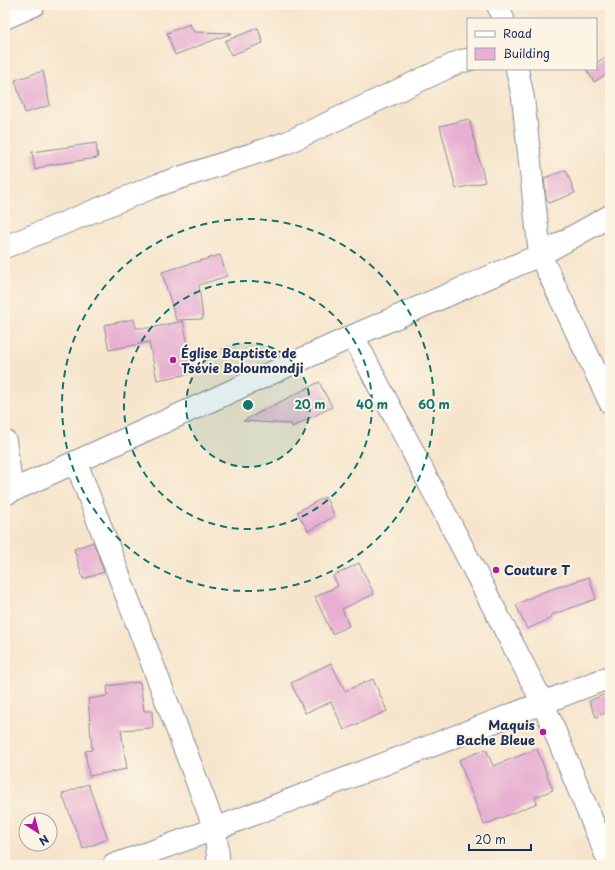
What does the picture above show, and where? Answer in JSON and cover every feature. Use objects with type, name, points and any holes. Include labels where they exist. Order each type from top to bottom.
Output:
[{"type":"street","points":[[5,18],[34,5]]},
{"type":"street","points":[[498,5],[503,18]]},
{"type":"street","points":[[5,247],[158,184],[286,143],[461,61],[467,60]]},
{"type":"street","points":[[517,70],[523,98],[540,255],[610,402]]},
{"type":"street","points":[[5,441],[9,493],[353,336],[540,255],[610,216]]},
{"type":"street","points":[[353,336],[543,703],[610,864]]},
{"type":"street","points":[[76,462],[215,829],[220,865]]},
{"type":"street","points":[[114,865],[215,829],[610,677]]},
{"type":"building","points":[[190,24],[194,32],[232,33],[175,55],[167,33]]},
{"type":"building","points":[[258,28],[263,43],[231,55],[225,41]]},
{"type":"building","points":[[610,54],[610,72],[594,82],[587,70],[597,70],[597,62]]},
{"type":"building","points":[[43,71],[50,105],[25,113],[15,80]]},
{"type":"building","points":[[469,119],[485,182],[456,189],[440,126]]},
{"type":"building","points":[[96,143],[98,158],[48,165],[35,170],[32,152]]},
{"type":"building","points":[[566,170],[575,193],[549,203],[546,197],[544,178]]},
{"type":"building","points":[[220,255],[227,276],[199,285],[203,319],[176,320],[162,272]]},
{"type":"building","points":[[134,319],[136,328],[151,328],[183,321],[194,373],[157,380],[149,342],[109,350],[104,325]]},
{"type":"building","points":[[319,382],[332,407],[292,427],[291,424],[243,421]]},
{"type":"building","points":[[325,497],[335,516],[308,531],[297,512]]},
{"type":"building","points":[[93,542],[104,572],[83,579],[74,549]]},
{"type":"building","points":[[359,563],[374,594],[342,609],[349,626],[332,634],[315,597],[338,586],[333,576]]},
{"type":"building","points":[[589,577],[596,599],[551,615],[552,618],[527,629],[516,605],[540,593]]},
{"type":"building","points":[[331,663],[345,691],[373,679],[387,711],[344,730],[331,702],[305,713],[291,683]]},
{"type":"building","points":[[140,682],[144,711],[152,711],[153,728],[121,730],[127,769],[89,776],[85,751],[92,750],[88,699],[108,696],[107,686]]},
{"type":"building","points":[[610,692],[610,711],[596,717],[589,701]]},
{"type":"building","points":[[486,749],[493,766],[537,749],[553,790],[535,797],[537,803],[484,825],[459,760]]},
{"type":"building","points":[[88,784],[108,839],[83,849],[62,794]]},
{"type":"place","name":"Église Baptiste de Tsévie Boloumondji","points":[[173,360]]},
{"type":"place","name":"Couture T","points":[[496,570]]},
{"type":"place","name":"Maquis Bache Bleue","points":[[543,732]]}]
